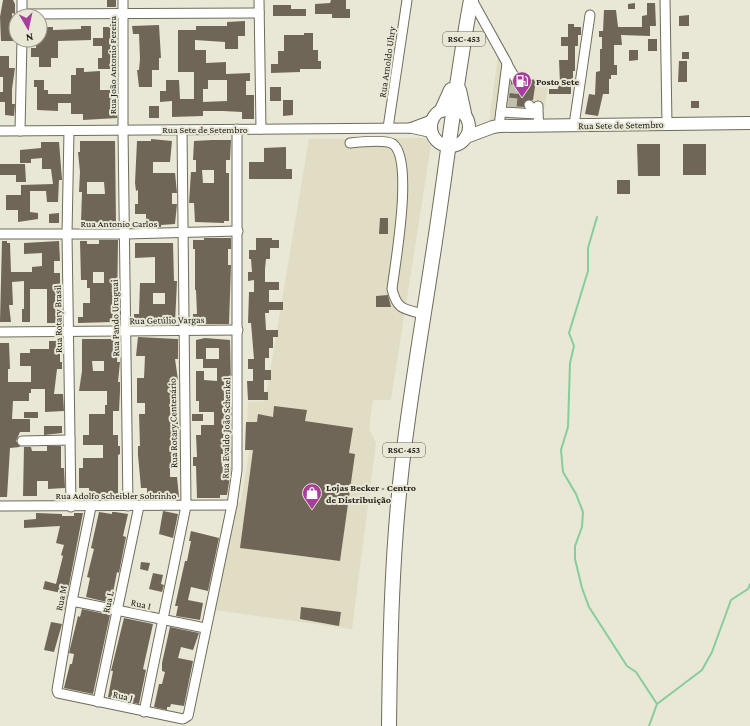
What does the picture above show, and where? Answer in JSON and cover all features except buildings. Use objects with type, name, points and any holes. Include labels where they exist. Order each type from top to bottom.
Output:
[{"type":"highway","name":"RSC-453","points":[[389,726],[390,638],[394,549],[402,466],[457,77],[471,0]]},
{"type":"main road","name":"Rua Sete de Setembro","points":[[452,114],[496,127]]},
{"type":"main road","points":[[452,114],[469,127],[449,140],[432,128],[452,114]]},
{"type":"main road","name":"Rua Sete de Setembro","points":[[449,140],[496,127],[750,123]]},
{"type":"street","name":"Rua João Antonio Pereira","points":[[123,0],[123,130]]},
{"type":"street","points":[[259,0],[261,129]]},
{"type":"street","name":"Rua Arnoldo Uhry","points":[[388,128],[407,0]]},
{"type":"street","points":[[471,0],[515,78]]},
{"type":"street","points":[[665,0],[667,124]]},
{"type":"street","points":[[48,15],[259,13]]},
{"type":"street","points":[[574,125],[590,16]]},
{"type":"street","points":[[20,131],[22,48]]},
{"type":"street","points":[[496,127],[501,112],[507,63]]},
{"type":"street","points":[[501,112],[535,108],[538,126]]},
{"type":"street","points":[[514,111],[516,126]]},
{"type":"street","name":"Rua Sete de Setembro","points":[[410,128],[452,114]]},
{"type":"street","name":"Rua Sete de Setembro","points":[[0,131],[410,128],[449,140]]},
{"type":"street","name":"Rua Evaldo João Schenkel","points":[[183,719],[188,716],[205,628],[232,505],[237,470],[237,129]]},
{"type":"street","name":"Rua Pando Uruguai","points":[[123,130],[128,506]]},
{"type":"street","name":"Rua Rotary Centenário","points":[[144,712],[186,506],[182,330],[182,130]]},
{"type":"street","name":"Rua Rotary Brasil","points":[[69,131],[67,234],[71,507]]},
{"type":"street","points":[[350,143],[386,142],[394,145],[399,155],[404,197],[392,289],[395,301],[401,308],[423,314]]},
{"type":"street","name":"Rua Antonio Carlos","points":[[0,234],[125,234],[238,231]]},
{"type":"street","name":"Rua Getúlio Vargas","points":[[0,332],[238,330]]},
{"type":"street","points":[[22,441],[70,440]]},
{"type":"street","name":"Rua Adolfo Scheibler Sobrinho","points":[[0,506],[91,507],[232,505]]},
{"type":"street","name":"Rua L","points":[[98,702],[139,506]]},
{"type":"street","name":"Rua M","points":[[58,693],[57,686],[72,601],[91,507]]},
{"type":"street","name":"Rua I","points":[[72,601],[205,628]]},
{"type":"street","name":"Rua J","points":[[58,693],[183,719]]},
{"type":"shaded area","points":[[500,42],[522,79],[549,82],[542,120],[489,121]]},
{"type":"shaded area","points":[[425,138],[431,145],[391,400],[373,400],[369,429],[376,443],[352,629],[215,610],[238,503],[241,501],[254,423],[247,421],[248,402],[265,401],[309,139]]},
{"type":"waterway","points":[[597,217],[588,248],[588,271],[569,333],[574,346],[570,363],[568,427],[561,450],[563,472],[576,494],[583,512],[582,527],[575,546],[575,559],[582,588],[589,607],[627,666],[636,672],[657,704]]},
{"type":"waterway","points":[[649,726],[657,704],[702,670],[712,652],[731,600],[748,589],[750,584]]},
{"type":"tunnel","points":[[512,107],[515,78]]},
{"type":"place","name":"Posto Sete","points":[[522,98]]},
{"type":"place","name":"Lojas Becker - Centro de Distribuição","points":[[312,510]]}]
